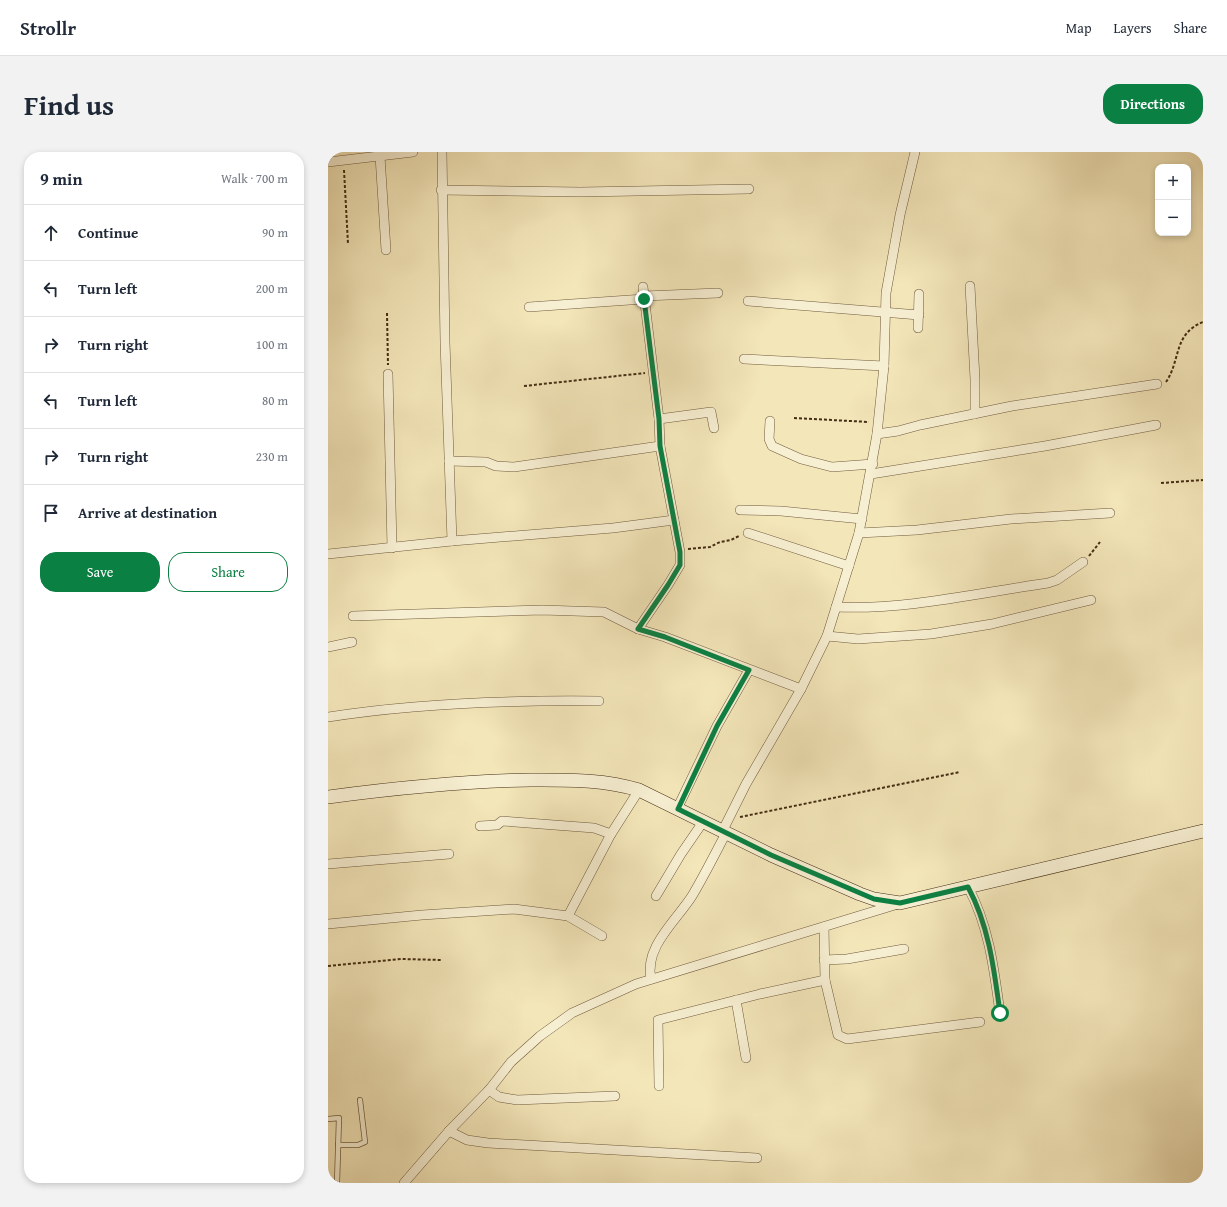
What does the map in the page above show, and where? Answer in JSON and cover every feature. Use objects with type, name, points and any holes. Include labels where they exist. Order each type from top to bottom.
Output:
[{"type":"main road","points":[[328,797],[404,787],[502,781],[588,780],[617,783],[639,790],[724,832],[860,894],[874,899],[900,903],[1203,831]]},
{"type":"street","points":[[328,152],[328,162],[376,155],[413,152]]},
{"type":"street","points":[[442,152],[441,190],[452,541]]},
{"type":"street","points":[[651,979],[650,964],[659,941],[691,896],[724,832],[746,784],[801,689],[827,636],[859,533],[871,474],[878,434],[884,366],[886,293],[915,152]]},
{"type":"street","points":[[376,155],[386,250]]},
{"type":"street","points":[[441,190],[581,192],[749,189]]},
{"type":"street","points":[[970,286],[975,379],[975,414]]},
{"type":"street","points":[[529,307],[644,294],[718,293]]},
{"type":"street","points":[[638,629],[680,565],[680,552],[660,446],[659,419],[652,372],[644,294]]},
{"type":"street","points":[[918,328],[919,294]]},
{"type":"street","points":[[748,301],[919,315]]},
{"type":"street","points":[[744,359],[884,366]]},
{"type":"street","points":[[388,374],[392,548]]},
{"type":"street","points":[[878,434],[975,414],[1099,392],[1157,384]]},
{"type":"street","points":[[659,419],[711,412],[714,428]]},
{"type":"street","points":[[770,421],[769,439],[772,446],[800,459],[832,467],[872,464]]},
{"type":"street","points":[[871,474],[1045,446],[1156,425]]},
{"type":"street","points":[[449,461],[486,462],[496,466],[514,467],[660,446]]},
{"type":"street","points":[[740,510],[781,511],[862,519]]},
{"type":"street","points":[[859,533],[917,530],[1011,519],[1110,513]]},
{"type":"street","points":[[328,554],[452,541],[613,528],[674,520]]},
{"type":"street","points":[[748,533],[849,566]]},
{"type":"street","points":[[836,607],[859,608],[911,604],[1048,583],[1057,580],[1084,562]]},
{"type":"street","points":[[827,636],[858,639],[931,634],[992,624],[1091,600]]},
{"type":"street","points":[[353,616],[575,610],[604,612],[638,629],[665,637],[801,689]]},
{"type":"street","points":[[328,647],[352,642]]},
{"type":"street","points":[[678,809],[717,726],[749,670]]},
{"type":"street","points":[[328,717],[430,705],[551,700],[599,701]]},
{"type":"street","points":[[568,916],[611,834],[639,790]]},
{"type":"street","points":[[480,826],[496,825],[502,821],[594,828],[611,834]]},
{"type":"street","points":[[656,896],[681,854],[703,822]]},
{"type":"street","points":[[328,864],[449,854]]},
{"type":"street","points":[[968,887],[982,917],[994,966],[1000,1013]]},
{"type":"street","points":[[404,1183],[489,1090],[511,1062],[540,1036],[572,1013],[636,984],[900,903]]},
{"type":"street","points":[[328,924],[422,915],[514,909],[568,916],[602,936]]},
{"type":"street","points":[[824,927],[824,960],[826,980],[838,1035],[847,1039],[980,1022]]},
{"type":"street","points":[[824,960],[847,959],[904,949]]},
{"type":"street","points":[[659,1086],[658,1020],[736,1000],[826,980]]},
{"type":"street","points":[[736,1000],[746,1058]]},
{"type":"street","points":[[489,1090],[499,1097],[517,1100],[615,1096]]},
{"type":"street","points":[[449,1132],[467,1140],[488,1144],[757,1158]]},
{"type":"lane","points":[[338,1145],[358,1145],[365,1142],[360,1100]]},
{"type":"lane","points":[[328,1119],[338,1118],[337,1183]]},
{"type":"path","points":[[344,160],[348,244]]},
{"type":"path","points":[[387,313],[388,374]]},
{"type":"path","points":[[1157,384],[1166,382],[1169,377],[1179,345],[1186,334],[1203,322]]},
{"type":"path","points":[[524,386],[652,372]]},
{"type":"path","points":[[794,418],[878,423]]},
{"type":"path","points":[[1161,483],[1203,480]]},
{"type":"path","points":[[680,552],[691,548],[710,547],[748,533]]},
{"type":"path","points":[[1084,562],[1100,542]]},
{"type":"path","points":[[724,832],[735,818],[960,772]]},
{"type":"path","points":[[328,966],[401,959],[442,960]]},
{"type":"route","points":[[644,299],[656,405],[659,419],[660,446],[679,544],[680,565],[638,629],[665,637],[749,670],[717,726],[678,809],[771,855],[874,899],[900,903],[968,887],[982,917],[994,966],[1000,1013]]}]
